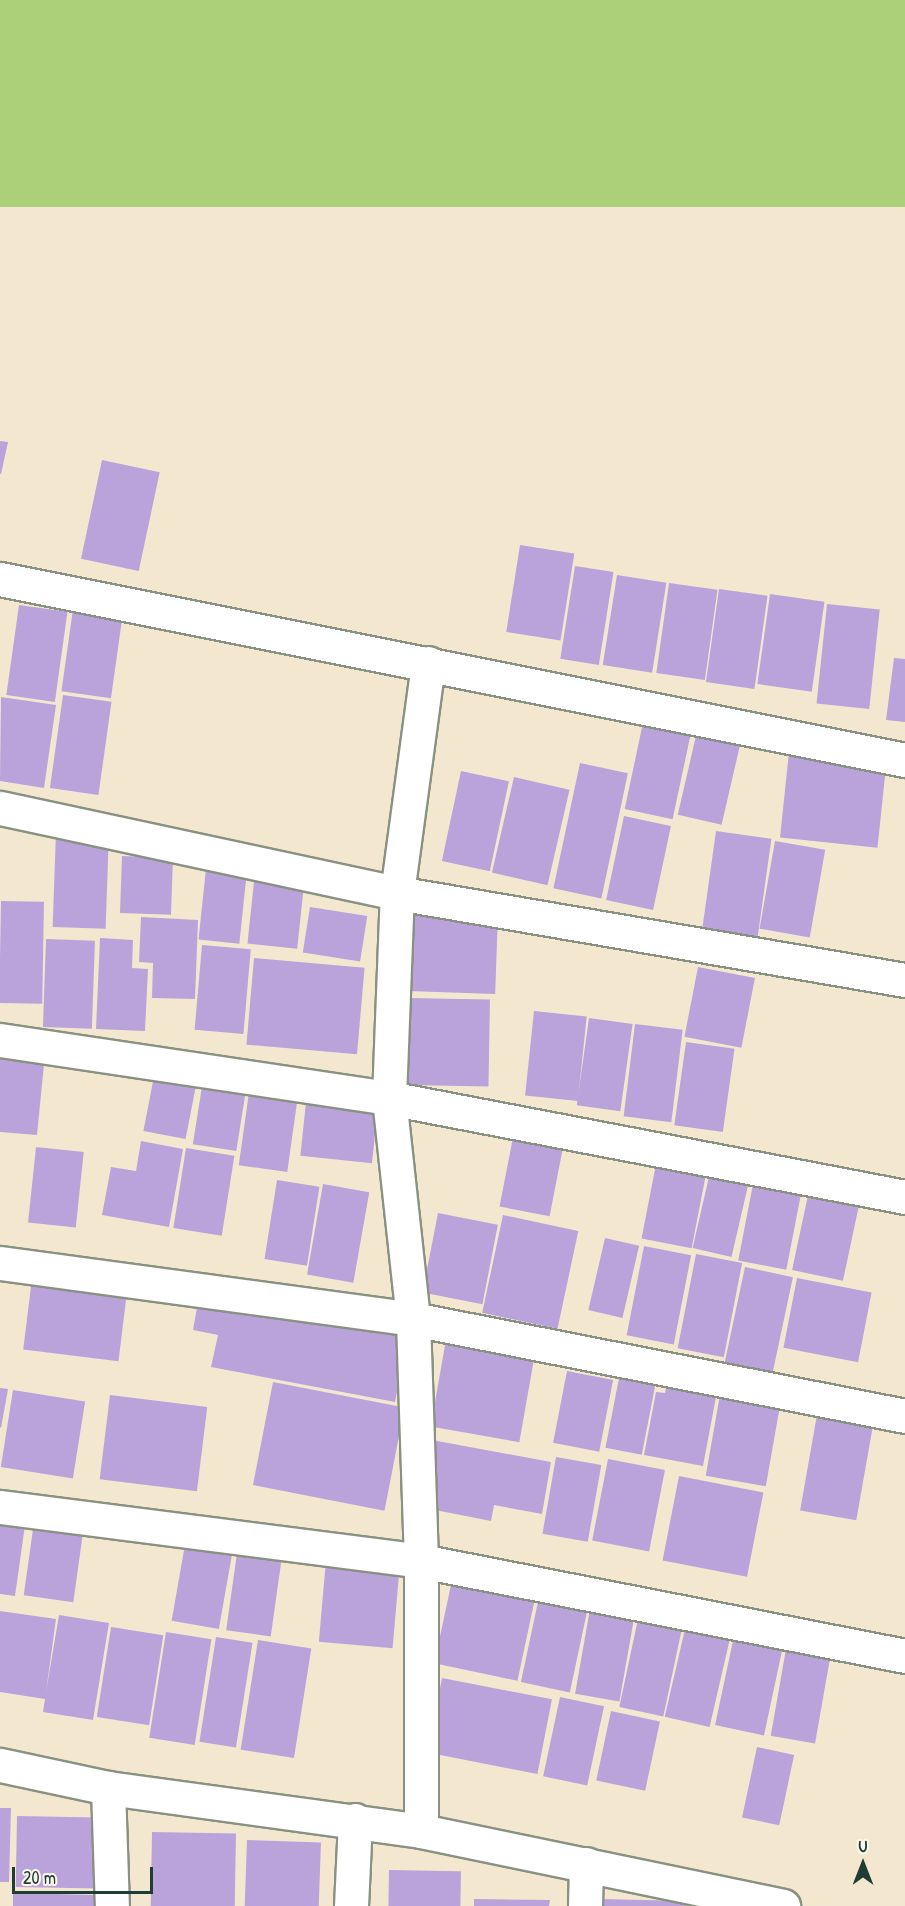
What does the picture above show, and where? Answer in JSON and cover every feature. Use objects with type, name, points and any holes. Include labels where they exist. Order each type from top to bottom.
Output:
[{"type":"street","points":[[0,579],[905,760]]},
{"type":"street","points":[[421,1831],[421,1561],[413,1319],[389,1098],[397,893],[428,663]]},
{"type":"street","points":[[0,807],[397,893],[905,980]]},
{"type":"street","points":[[0,1040],[389,1098],[905,1197]]},
{"type":"street","points":[[0,1263],[413,1319],[905,1416]]},
{"type":"street","points":[[0,1507],[421,1561],[905,1656]]},
{"type":"street","points":[[0,1766],[108,1788],[355,1820],[421,1831],[783,1906]]},
{"type":"street","points":[[108,1788],[112,1906]]},
{"type":"street","points":[[351,1906],[355,1820]]},
{"type":"street","points":[[585,1906],[586,1864]]},
{"type":"green space","points":[[0,0],[905,0],[905,207],[0,207]]},
{"type":"building","points":[[0,441],[8,442],[1,474],[0,474]]},
{"type":"building","points":[[102,460],[160,472],[139,571],[81,559]]},
{"type":"building","points":[[520,545],[574,554],[561,641],[506,632]]},
{"type":"building","points":[[575,566],[614,572],[599,665],[560,659]]},
{"type":"building","points":[[617,575],[666,583],[652,673],[603,665]]},
{"type":"building","points":[[669,583],[718,590],[705,680],[656,673]]},
{"type":"building","points":[[719,589],[768,596],[754,689],[706,682]]},
{"type":"building","points":[[770,594],[824,602],[812,692],[757,684]]},
{"type":"building","points":[[827,604],[880,610],[869,709],[817,703]]},
{"type":"building","points":[[19,605],[68,612],[55,702],[6,695]]},
{"type":"building","points":[[73,609],[123,616],[111,698],[61,691]]},
{"type":"building","points":[[894,658],[905,659],[905,722],[886,720]]},
{"type":"building","points":[[63,695],[112,702],[98,795],[50,788]]},
{"type":"building","points":[[1,697],[56,705],[44,788],[0,781]]},
{"type":"building","points":[[644,718],[692,728],[673,819],[625,809]]},
{"type":"building","points":[[698,727],[742,737],[722,825],[678,815]]},
{"type":"building","points":[[789,752],[886,762],[877,848],[780,838]]},
{"type":"building","points":[[580,763],[628,773],[601,898],[553,888]]},
{"type":"building","points":[[461,771],[509,781],[490,871],[442,861]]},
{"type":"building","points":[[514,777],[570,790],[547,885],[492,872]]},
{"type":"building","points":[[624,816],[671,826],[653,910],[606,900]]},
{"type":"building","points":[[56,831],[109,833],[106,929],[53,927]]},
{"type":"building","points":[[716,831],[771,839],[758,938],[702,930]]},
{"type":"building","points":[[775,841],[825,850],[810,938],[760,929]]},
{"type":"building","points":[[122,856],[173,858],[171,915],[120,913]]},
{"type":"building","points":[[207,859],[248,863],[239,944],[199,940]]},
{"type":"building","points":[[255,872],[305,877],[297,949],[247,944]]},
{"type":"building","points":[[1,901],[44,902],[42,1004],[0,1003]]},
{"type":"building","points":[[310,907],[367,916],[360,962],[303,952]]},
{"type":"building","points":[[410,912],[498,915],[495,994],[407,991]]},
{"type":"building","points":[[141,917],[198,920],[195,999],[152,998],[153,963],[139,962]]},
{"type":"building","points":[[100,938],[133,940],[132,968],[148,969],[145,1031],[96,1029]]},
{"type":"building","points":[[46,939],[95,941],[92,1029],[43,1027]]},
{"type":"building","points":[[202,945],[251,949],[243,1034],[195,1030]]},
{"type":"building","points":[[254,958],[365,968],[357,1054],[246,1045]]},
{"type":"building","points":[[698,967],[755,978],[741,1048],[684,1037]]},
{"type":"building","points":[[408,998],[490,999],[488,1086],[406,1085]]},
{"type":"building","points":[[534,1011],[587,1017],[578,1101],[525,1096]]},
{"type":"building","points":[[589,1018],[633,1024],[620,1111],[577,1105]]},
{"type":"building","points":[[635,1024],[683,1030],[671,1122],[624,1116]]},
{"type":"building","points":[[686,1042],[735,1049],[723,1132],[674,1125]]},
{"type":"building","points":[[0,1049],[45,1054],[37,1135],[0,1132]]},
{"type":"building","points":[[155,1071],[197,1079],[186,1139],[143,1131]]},
{"type":"building","points":[[203,1080],[246,1087],[236,1151],[193,1144]]},
{"type":"building","points":[[250,1085],[299,1092],[287,1172],[239,1165]]},
{"type":"building","points":[[306,1102],[378,1110],[372,1163],[300,1156]]},
{"type":"building","points":[[515,1127],[565,1137],[550,1216],[500,1207]]},
{"type":"building","points":[[141,1141],[183,1149],[169,1227],[102,1215],[111,1167],[136,1171]]},
{"type":"building","points":[[36,1147],[84,1152],[76,1228],[28,1223]]},
{"type":"building","points":[[186,1148],[234,1156],[222,1236],[173,1228]]},
{"type":"building","points":[[657,1159],[707,1169],[692,1248],[642,1239]]},
{"type":"building","points":[[711,1168],[750,1177],[732,1257],[693,1248]]},
{"type":"building","points":[[755,1174],[803,1183],[786,1270],[738,1260]]},
{"type":"building","points":[[277,1180],[319,1187],[307,1266],[264,1259]]},
{"type":"building","points":[[811,1181],[862,1192],[843,1281],[792,1270]]},
{"type":"building","points":[[323,1184],[369,1192],[353,1283],[307,1275]]},
{"type":"building","points":[[438,1213],[498,1225],[482,1304],[423,1293]]},
{"type":"building","points":[[503,1215],[578,1231],[558,1329],[482,1313]]},
{"type":"building","points":[[605,1238],[639,1246],[622,1318],[588,1310]]},
{"type":"building","points":[[644,1246],[691,1255],[674,1344],[627,1335]]},
{"type":"building","points":[[696,1254],[742,1263],[724,1357],[678,1348]]},
{"type":"building","points":[[745,1267],[793,1277],[773,1373],[725,1363]]},
{"type":"building","points":[[32,1278],[127,1290],[119,1361],[23,1349]]},
{"type":"building","points":[[797,1278],[872,1293],[858,1362],[783,1348]]},
{"type":"building","points":[[200,1291],[409,1330],[395,1402],[211,1367],[218,1335],[193,1330]]},
{"type":"building","points":[[447,1334],[536,1350],[519,1442],[431,1427]]},
{"type":"building","points":[[567,1371],[613,1380],[599,1452],[553,1443]]},
{"type":"building","points":[[669,1372],[719,1381],[703,1466],[644,1455],[656,1392],[665,1393]]},
{"type":"building","points":[[619,1378],[655,1385],[642,1455],[605,1448]]},
{"type":"building","points":[[273,1382],[405,1408],[385,1511],[253,1485]]},
{"type":"building","points":[[0,1388],[8,1389],[1,1428],[0,1427]]},
{"type":"building","points":[[721,1389],[781,1400],[766,1486],[706,1476]]},
{"type":"building","points":[[13,1390],[85,1401],[73,1478],[1,1467]]},
{"type":"building","points":[[110,1395],[207,1407],[197,1491],[100,1479]]},
{"type":"building","points":[[818,1409],[874,1419],[856,1520],[800,1510]]},
{"type":"building","points":[[432,1440],[551,1462],[542,1514],[494,1505],[491,1521],[420,1507]]},
{"type":"building","points":[[556,1457],[601,1465],[588,1542],[542,1534]]},
{"type":"building","points":[[608,1459],[665,1470],[649,1552],[592,1540]]},
{"type":"building","points":[[679,1476],[763,1492],[747,1577],[663,1560]]},
{"type":"building","points":[[0,1515],[26,1518],[15,1596],[0,1594]]},
{"type":"building","points":[[35,1515],[85,1522],[73,1602],[24,1595]]},
{"type":"building","points":[[186,1539],[233,1547],[219,1629],[172,1621]]},
{"type":"building","points":[[238,1546],[283,1552],[271,1636],[226,1630]]},
{"type":"building","points":[[326,1560],[400,1566],[393,1648],[319,1642]]},
{"type":"building","points":[[452,1580],[535,1598],[517,1681],[434,1663]]},
{"type":"building","points":[[539,1597],[588,1607],[570,1692],[521,1682]]},
{"type":"building","points":[[590,1609],[634,1617],[619,1702],[575,1694]]},
{"type":"building","points":[[0,1611],[56,1619],[46,1692],[59,1615],[109,1623],[93,1720],[43,1712],[45,1699],[0,1692]]},
{"type":"building","points":[[638,1619],[682,1628],[663,1716],[619,1707]]},
{"type":"building","points":[[111,1627],[163,1635],[149,1725],[97,1717]]},
{"type":"building","points":[[685,1629],[730,1639],[710,1727],[665,1717]]},
{"type":"building","points":[[166,1632],[211,1639],[195,1745],[149,1738]]},
{"type":"building","points":[[734,1636],[783,1646],[764,1735],[715,1725]]},
{"type":"building","points":[[216,1637],[253,1643],[236,1747],[199,1742]]},
{"type":"building","points":[[258,1640],[311,1648],[294,1758],[241,1750]]},
{"type":"building","points":[[786,1649],[830,1657],[815,1743],[771,1736]]},
{"type":"building","points":[[442,1678],[552,1699],[537,1774],[427,1753]]},
{"type":"building","points":[[560,1697],[604,1706],[587,1786],[543,1776]]},
{"type":"building","points":[[611,1711],[660,1721],[645,1791],[596,1780]]},
{"type":"building","points":[[757,1747],[794,1755],[779,1825],[742,1817]]},
{"type":"building","points":[[0,1808],[11,1808],[9,1882],[0,1882]]},
{"type":"building","points":[[17,1816],[98,1817],[97,1888],[16,1887]]},
{"type":"building","points":[[152,1832],[236,1833],[235,1906],[151,1906]]},
{"type":"building","points":[[247,1840],[321,1843],[319,1906],[245,1906]]},
{"type":"building","points":[[389,1870],[461,1871],[460,1906],[388,1906]]},
{"type":"building","points":[[13,1893],[98,1895],[98,1906],[13,1906]]},
{"type":"building","points":[[474,1899],[550,1900],[549,1906],[474,1906]]},
{"type":"building","points":[[601,1899],[686,1901],[686,1906],[601,1906]]}]
